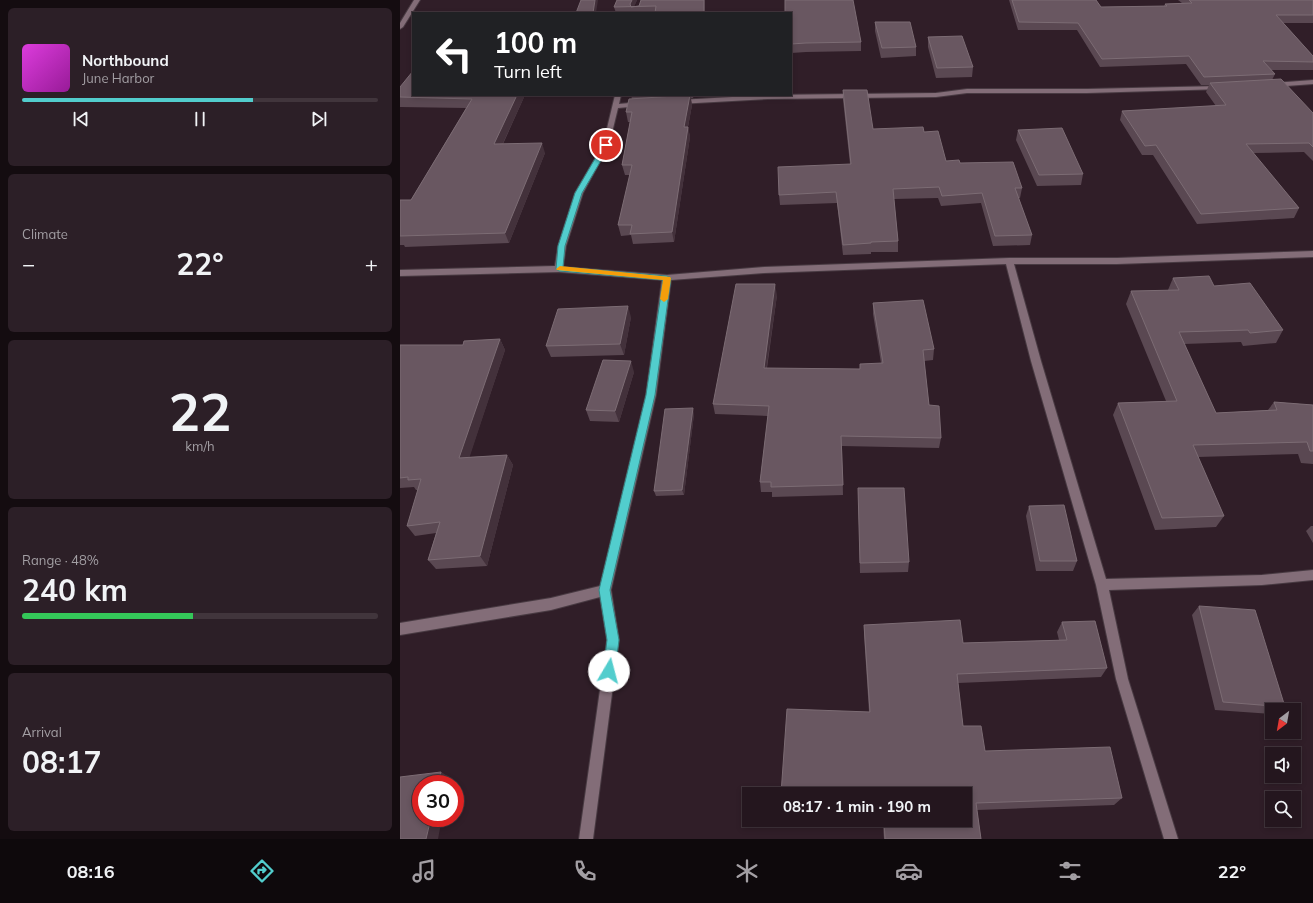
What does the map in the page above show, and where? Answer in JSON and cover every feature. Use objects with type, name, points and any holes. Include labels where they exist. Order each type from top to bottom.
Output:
[{"type":"street","points":[[400,28],[417,0]]},
{"type":"street","points":[[1267,86],[1313,82]]},
{"type":"street","points":[[669,102],[768,97],[936,95],[967,91],[1087,91],[1230,88]]},
{"type":"street","points":[[559,269],[562,246],[579,193],[606,145],[618,96]]},
{"type":"street","points":[[616,106],[646,104]]},
{"type":"street","points":[[400,273],[559,269],[667,278],[764,270],[1009,260],[1117,261],[1313,254]]},
{"type":"street","points":[[1009,260],[1038,369],[1102,585],[1122,679],[1171,839]]},
{"type":"street","points":[[586,839],[613,640],[605,590],[651,395],[667,278]]},
{"type":"street","points":[[1102,585],[1262,580],[1313,575]]},
{"type":"street","points":[[400,629],[551,604],[605,590]]},
{"type":"building","points":[[581,0],[595,0],[593,12],[576,12]]},
{"type":"building","points":[[617,0],[632,0],[630,4],[631,7],[614,7]]},
{"type":"building","points":[[641,0],[704,0],[704,12],[655,12],[656,6],[639,6]]},
{"type":"building","points":[[785,0],[853,0],[861,42],[792,44],[792,12],[785,12]]},
{"type":"building","points":[[1012,0],[1096,0],[1101,7],[1167,6],[1165,4],[1192,3],[1189,0],[1313,0],[1313,15],[1276,15],[1313,56],[1313,62],[1263,61],[1275,74],[1204,77],[1189,56],[1102,59],[1078,23],[1019,22]]},
{"type":"building","points":[[875,22],[910,22],[916,47],[882,48]]},
{"type":"building","points":[[962,36],[973,67],[937,68],[928,37]]},
{"type":"building","points":[[412,72],[412,96],[517,96],[494,144],[542,143],[505,233],[400,236],[400,200],[411,200],[472,99],[400,97],[400,87]]},
{"type":"building","points":[[1281,79],[1313,113],[1313,147],[1309,143],[1246,144],[1299,208],[1201,214],[1156,145],[1145,146],[1122,111],[1226,105],[1210,83]]},
{"type":"building","points":[[843,90],[867,90],[873,129],[923,127],[924,132],[938,131],[946,161],[959,160],[960,163],[1013,162],[1022,188],[1015,188],[1032,235],[995,236],[982,193],[942,196],[939,187],[893,189],[898,241],[843,245],[836,192],[779,195],[778,167],[851,164]]},
{"type":"building","points":[[690,96],[684,127],[688,127],[672,232],[630,234],[632,225],[618,225],[632,165],[622,165],[632,112],[626,112],[629,99]]},
{"type":"building","points":[[1062,128],[1083,174],[1039,175],[1018,130]]},
{"type":"building","points":[[1209,276],[1214,286],[1250,283],[1283,330],[1250,333],[1248,330],[1179,332],[1216,413],[1277,410],[1274,402],[1313,405],[1313,451],[1310,451],[1307,442],[1193,445],[1224,516],[1162,518],[1118,403],[1177,401],[1131,291],[1179,290],[1173,278]]},
{"type":"building","points":[[736,284],[775,284],[764,368],[860,369],[860,364],[883,363],[873,303],[923,300],[934,349],[923,350],[929,405],[939,406],[941,438],[841,436],[843,485],[771,487],[771,482],[760,482],[769,406],[713,404]]},
{"type":"building","points":[[628,306],[620,344],[546,346],[558,309]]},
{"type":"building","points":[[500,339],[459,458],[507,455],[480,556],[428,560],[440,522],[407,526],[421,479],[408,480],[408,477],[400,478],[400,345],[463,345],[464,341]]},
{"type":"building","points":[[603,360],[631,361],[615,411],[586,410]]},
{"type":"building","points":[[693,408],[682,490],[654,491],[665,409]]},
{"type":"building","points":[[858,488],[904,488],[909,562],[860,563]]},
{"type":"building","points":[[1064,505],[1077,561],[1040,561],[1029,506]]},
{"type":"building","points":[[1199,606],[1255,610],[1284,703],[1265,703],[1265,705],[1223,702]]},
{"type":"building","points":[[960,620],[963,643],[1067,640],[1062,622],[1095,621],[1107,668],[957,674],[963,726],[981,726],[985,751],[1110,747],[1122,798],[976,803],[981,839],[885,839],[884,827],[972,827],[972,787],[781,787],[787,709],[870,712],[864,625]]},
{"type":"building","points":[[441,772],[440,775],[416,775]]},
{"type":"building","points":[[412,776],[412,827],[429,827],[426,839],[400,839],[400,777]]},
{"type":"slow traffic","points":[[560,269],[667,278],[664,299]]},
{"type":"route","points":[[606,145],[579,193],[562,246],[559,269],[667,278],[651,395],[605,590],[613,640],[609,671]]}]
